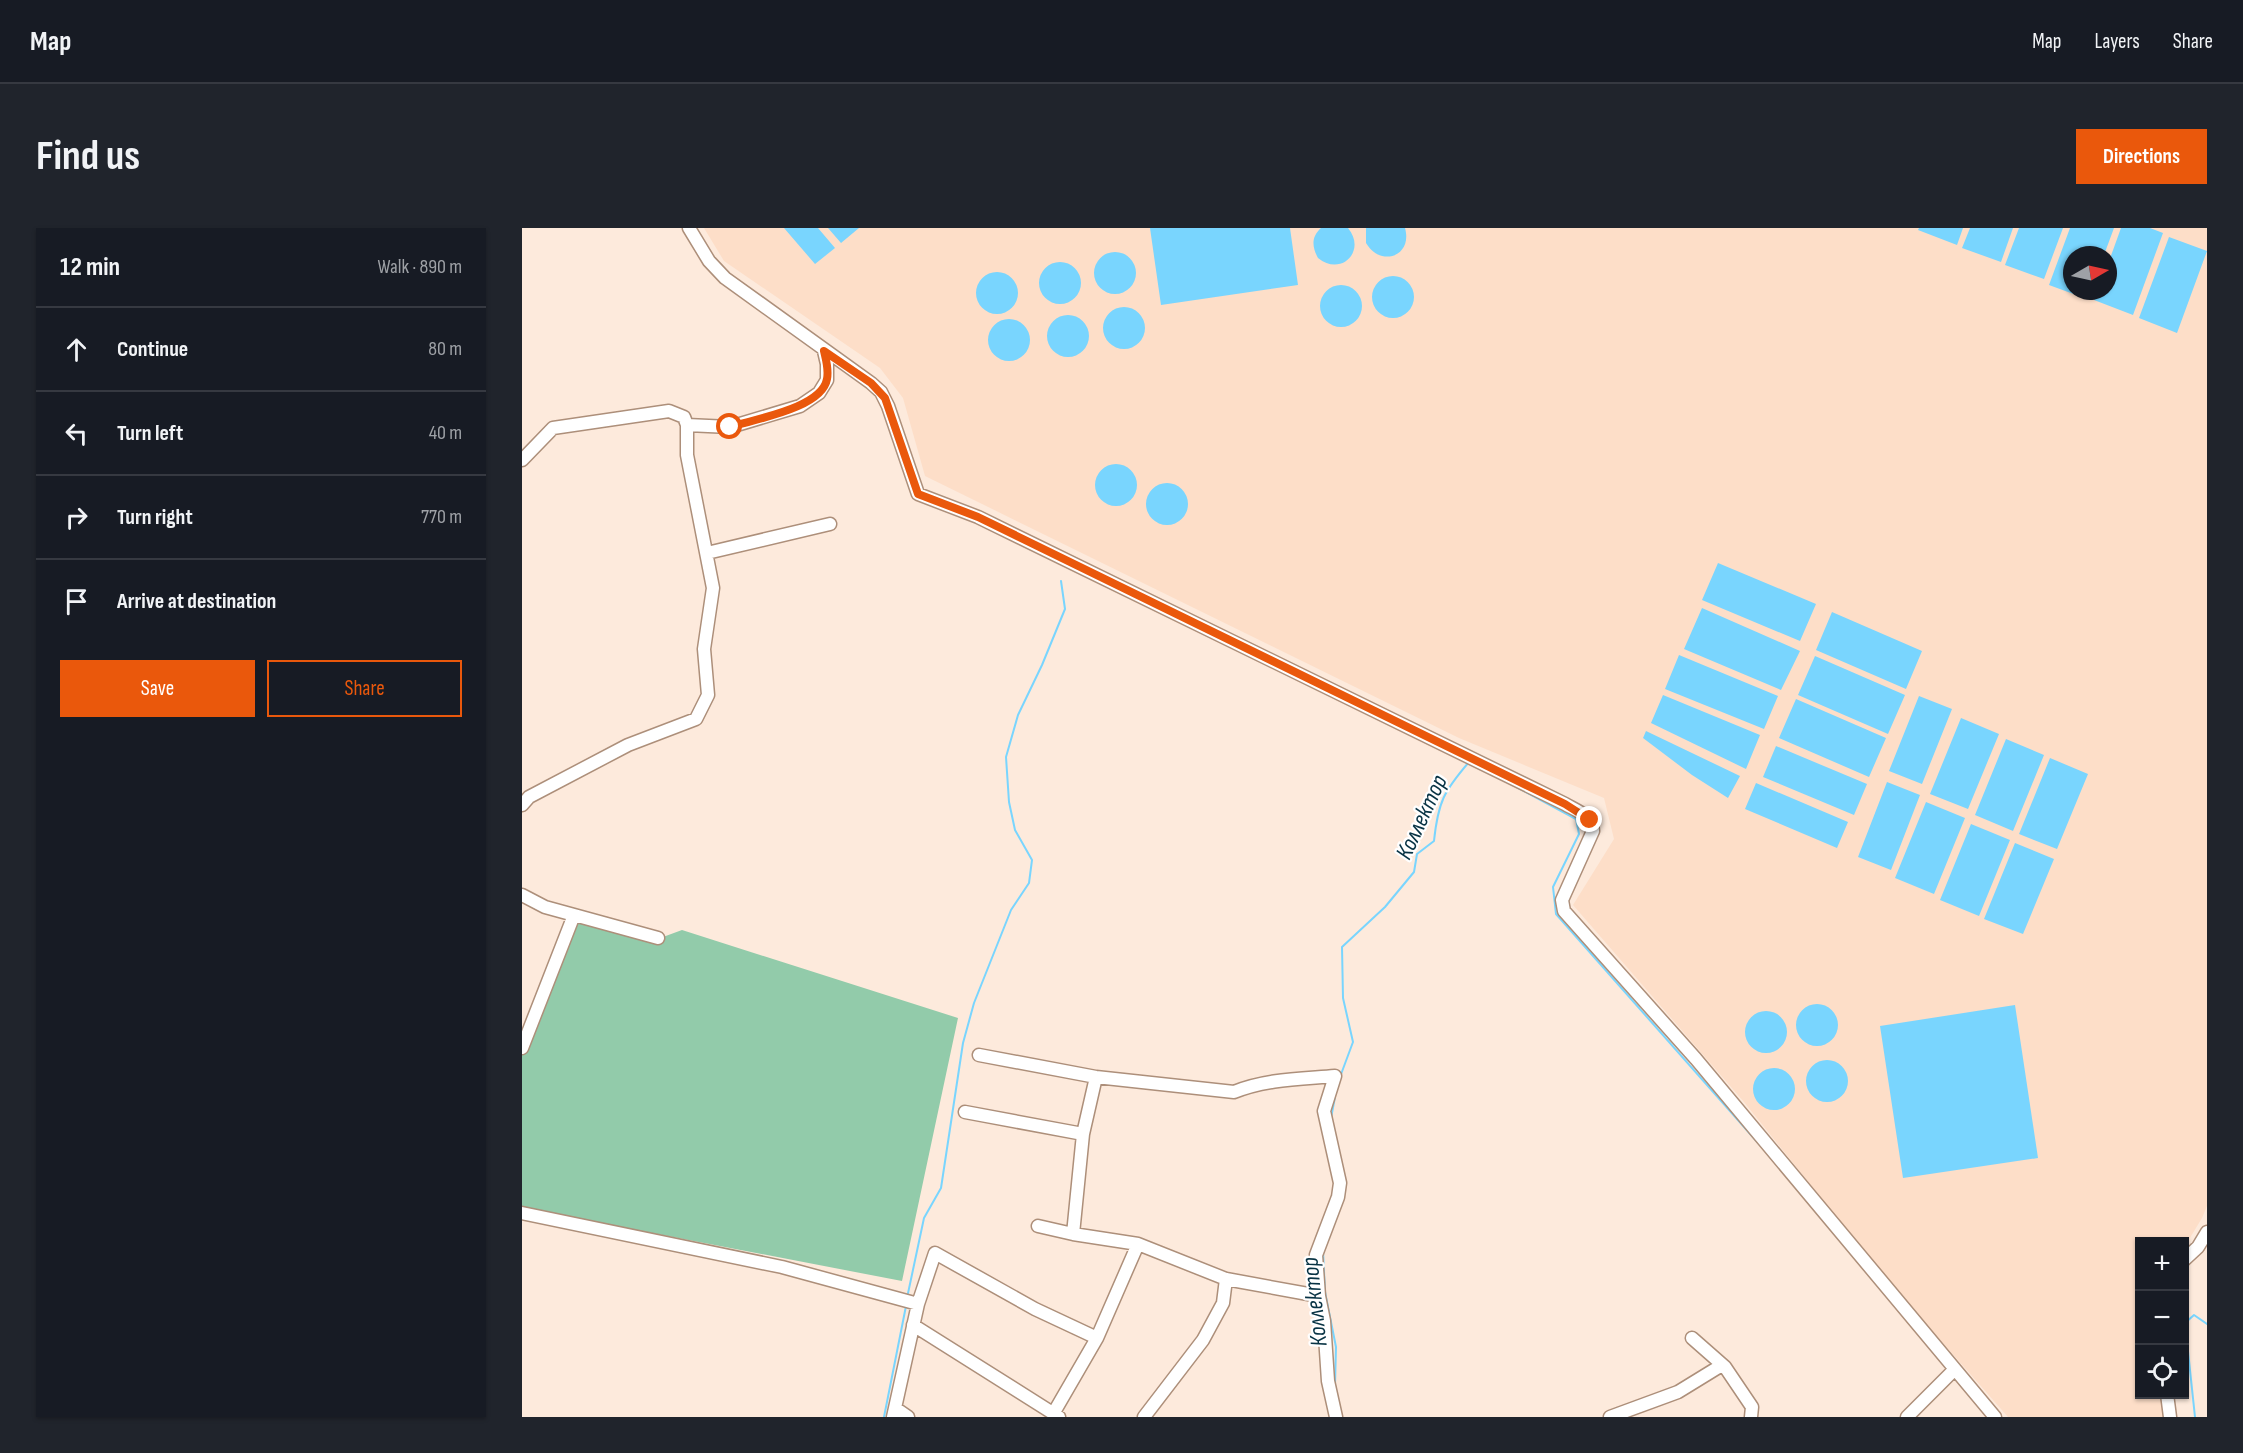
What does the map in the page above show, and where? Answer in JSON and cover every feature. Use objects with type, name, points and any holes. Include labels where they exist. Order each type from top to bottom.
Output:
[{"type":"street","points":[[689,228],[709,261],[725,278],[871,383],[885,398],[918,494],[978,517],[1565,804],[1590,820],[1593,824],[1593,831],[1562,900],[1564,911],[1696,1059],[1995,1417]]},
{"type":"street","points":[[687,424],[730,427],[801,406],[819,393],[827,381],[824,351]]},
{"type":"street","points":[[522,460],[553,428],[669,411],[684,417],[687,424],[687,455],[713,588],[704,649],[708,695],[696,719],[628,745],[529,797],[522,805]]},
{"type":"street","points":[[707,553],[830,524]]},
{"type":"street","points":[[522,895],[545,907],[658,938]]},
{"type":"street","points":[[522,1048],[574,915]]},
{"type":"street","points":[[979,1056],[1096,1077],[1234,1092],[1272,1082],[1335,1076],[1324,1112],[1340,1183],[1338,1197],[1316,1255],[1328,1381],[1336,1417]]},
{"type":"street","points":[[1072,1234],[1083,1134],[1096,1077]]},
{"type":"street","points":[[965,1112],[1083,1134]]},
{"type":"street","points":[[522,1213],[782,1266],[910,1302]]},
{"type":"street","points":[[1038,1226],[1072,1234],[1138,1244],[1226,1279],[1319,1296]]},
{"type":"street","points":[[2189,1255],[2198,1247],[2207,1232]]},
{"type":"street","points":[[913,1325],[1056,1415],[1097,1338],[1138,1244]]},
{"type":"street","points":[[908,1417],[894,1413],[913,1325],[910,1302],[934,1253],[1035,1309],[1097,1338]]},
{"type":"street","points":[[1144,1417],[1203,1340],[1223,1304],[1226,1279]]},
{"type":"street","points":[[1692,1338],[1722,1365],[1752,1407],[1751,1417]]},
{"type":"street","points":[[1610,1417],[1678,1392],[1722,1365]]},
{"type":"street","points":[[1906,1417],[1955,1369]]},
{"type":"street","points":[[2168,1399],[2170,1417]]},
{"type":"shaded area","points":[[704,228],[2207,228],[2207,1206],[2189,1239],[2189,1237],[2135,1237],[2135,1399],[2161,1399],[2164,1417],[2008,1417],[1885,1277],[1744,1102],[1573,905],[1614,839],[1604,798],[1459,738],[925,476],[903,398],[880,368],[724,261]]},
{"type":"green space","points":[[579,911],[663,937],[682,930],[958,1018],[902,1281],[522,1208],[522,1039]]},
{"type":"water","points":[[784,228],[818,228],[835,248],[815,264]]},
{"type":"water","points":[[828,228],[859,228],[841,243]]},
{"type":"water","points":[[1150,228],[1290,228],[1298,285],[1161,305]]},
{"type":"water","points":[[1321,228],[1348,228],[1355,245],[1349,259],[1335,265],[1318,258],[1314,242],[1315,235]]},
{"type":"water","points":[[1366,228],[1405,228],[1404,246],[1394,255],[1387,257],[1380,255],[1372,251],[1366,243]]},
{"type":"water","points":[[1919,228],[1963,228],[1957,245],[1918,230]]},
{"type":"water","points":[[1970,228],[2013,228],[2001,262],[1962,248]]},
{"type":"water","points":[[2019,228],[2063,228],[2044,279],[2005,265]]},
{"type":"water","points":[[2070,228],[2114,228],[2107,246],[2063,246]]},
{"type":"water","points":[[2121,228],[2150,228],[2163,233],[2133,315],[2094,300],[2117,300],[2117,246],[2114,246]]},
{"type":"water","points":[[2169,237],[2207,251],[2177,333],[2139,318]]},
{"type":"water","points":[[2063,247],[2063,290],[2049,285]]},
{"type":"water","points":[[1115,252],[1130,258],[1136,273],[1130,288],[1115,294],[1100,288],[1094,273],[1100,258]]},
{"type":"water","points":[[1060,262],[1075,268],[1081,283],[1075,298],[1060,304],[1045,298],[1039,283],[1045,268]]},
{"type":"water","points":[[997,272],[1012,278],[1018,293],[1012,308],[997,314],[982,308],[976,293],[982,278]]},
{"type":"water","points":[[1393,276],[1408,282],[1414,297],[1408,312],[1393,318],[1378,312],[1372,297],[1378,282]]},
{"type":"water","points":[[1341,285],[1356,291],[1362,306],[1356,321],[1341,327],[1326,321],[1320,306],[1326,291]]},
{"type":"water","points":[[1124,307],[1139,313],[1145,328],[1139,343],[1124,349],[1109,343],[1103,328],[1109,313]]},
{"type":"water","points":[[1068,315],[1083,321],[1089,336],[1083,351],[1068,357],[1053,351],[1047,336],[1053,321]]},
{"type":"water","points":[[1009,319],[1024,325],[1030,340],[1024,355],[1009,361],[994,355],[988,340],[994,325]]},
{"type":"water","points":[[1116,464],[1131,470],[1137,485],[1131,500],[1116,506],[1101,500],[1095,485],[1101,470]]},
{"type":"water","points":[[1167,483],[1182,489],[1188,504],[1182,519],[1167,525],[1152,519],[1146,504],[1152,489]]},
{"type":"water","points":[[1718,563],[1816,604],[1800,641],[1702,600]]},
{"type":"water","points":[[1702,608],[1800,651],[1781,690],[1684,649]]},
{"type":"water","points":[[1832,612],[1922,651],[1906,689],[1816,650]]},
{"type":"water","points":[[1679,655],[1778,696],[1764,729],[1665,689]]},
{"type":"water","points":[[1815,656],[1905,695],[1888,734],[1798,695]]},
{"type":"water","points":[[1663,695],[1760,735],[1746,769],[1651,723]]},
{"type":"water","points":[[1919,696],[1952,709],[1922,784],[1889,771]]},
{"type":"water","points":[[1796,699],[1886,738],[1869,777],[1779,738]]},
{"type":"water","points":[[1961,718],[1999,734],[1968,809],[1930,794]]},
{"type":"water","points":[[1646,731],[1740,776],[1728,798],[1692,775],[1643,738]]},
{"type":"water","points":[[2006,739],[2044,755],[2013,831],[1975,815]]},
{"type":"water","points":[[1776,746],[1867,784],[1854,815],[1763,777]]},
{"type":"water","points":[[2050,758],[2088,774],[2057,849],[2019,834]]},
{"type":"water","points":[[1887,782],[1920,795],[1891,870],[1858,857]]},
{"type":"water","points":[[1756,783],[1848,822],[1837,848],[1745,809]]},
{"type":"water","points":[[1926,802],[1965,818],[1934,894],[1895,878]]},
{"type":"water","points":[[1971,824],[2010,840],[1979,916],[1940,900]]},
{"type":"water","points":[[2015,843],[2054,859],[2023,934],[1984,919]]},
{"type":"water","points":[[1817,1004],[1832,1010],[1838,1025],[1832,1040],[1817,1046],[1802,1040],[1796,1025],[1802,1010]]},
{"type":"water","points":[[2015,1005],[2038,1158],[1903,1178],[1880,1026]]},
{"type":"water","points":[[1766,1011],[1781,1017],[1787,1032],[1781,1047],[1766,1053],[1751,1047],[1745,1032],[1751,1017]]},
{"type":"water","points":[[1827,1060],[1842,1066],[1848,1081],[1842,1096],[1827,1102],[1812,1096],[1806,1081],[1812,1066]]},
{"type":"water","points":[[1774,1068],[1789,1074],[1795,1089],[1789,1104],[1774,1110],[1759,1104],[1753,1089],[1759,1074]]},
{"type":"waterway","points":[[907,1298],[924,1218],[941,1188],[963,1043],[974,1003],[1011,910],[1029,883],[1032,860],[1015,830],[1009,802],[1006,757],[1018,715],[1065,609],[1061,581]]},
{"type":"waterway","name":"Коллектор","points":[[1340,1077],[1353,1042],[1343,998],[1342,947],[1385,907],[1414,872],[1417,854],[1434,841],[1440,807],[1448,789],[1469,762]]},
{"type":"waterway","name":"Коллектор","points":[[1511,784],[1576,819],[1579,834],[1553,887],[1556,914],[1760,1145]]},
{"type":"waterway","name":"Коллектор","points":[[1331,1118],[1335,1097]]},
{"type":"waterway","name":"Коллектор","points":[[1323,1251],[1325,1292],[1336,1347],[1335,1385],[1338,1400]]},
{"type":"waterway","points":[[884,1417],[906,1306]]},
{"type":"waterway","name":"Коллектор","points":[[2195,1417],[2185,1323],[2194,1315],[2207,1324]]},
{"type":"route","points":[[730,427],[801,406],[819,393],[827,381],[824,351],[871,383],[885,398],[918,494],[978,517],[1565,804],[1590,820]]}]
